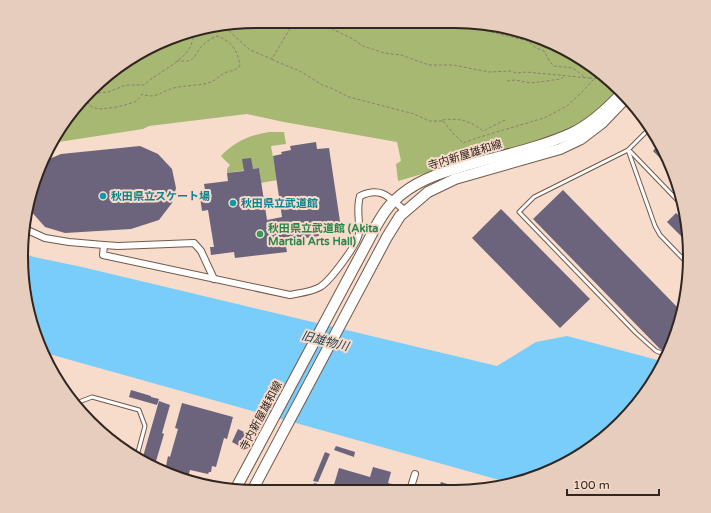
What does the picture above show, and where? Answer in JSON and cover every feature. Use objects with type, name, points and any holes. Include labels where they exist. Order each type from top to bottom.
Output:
[{"type":"main road","name":"寺内新屋雄和線","points":[[238,484],[365,247],[394,201],[412,187],[433,175],[518,151],[573,133],[593,120],[618,97]]},
{"type":"main road","name":"寺内新屋雄和線","points":[[255,485],[387,237],[400,216],[428,192],[455,179],[560,149],[581,139],[602,124],[623,102]]},
{"type":"street","points":[[104,245],[103,255],[290,295],[310,292],[321,286],[332,276],[354,245],[359,235],[357,204],[360,196],[370,191],[386,194],[405,211]]},
{"type":"street","points":[[29,231],[45,238],[70,242],[118,246],[194,242],[201,251],[214,279]]},
{"type":"street","points":[[412,485],[415,474]]},
{"type":"lane","points":[[646,132],[628,150],[534,196],[519,212],[636,333],[656,351],[662,353]]},
{"type":"lane","points":[[628,150],[676,200]]},
{"type":"lane","points":[[628,150],[655,226],[660,234],[683,259]]},
{"type":"lane","points":[[80,402],[92,397],[139,410],[145,426],[138,451]]},
{"type":"path","points":[[272,58],[290,28]]},
{"type":"path","points":[[332,28],[364,46],[384,53],[401,55],[429,65],[453,65],[488,72],[526,72],[598,79]]},
{"type":"path","points":[[227,30],[250,50],[300,71],[322,85],[349,97],[414,114],[429,121],[442,120]]},
{"type":"path","points":[[483,30],[528,40],[536,48],[544,51],[554,66],[573,68],[585,77],[589,78]]},
{"type":"path","points":[[88,103],[90,106],[96,109],[106,109],[135,102],[142,94],[147,96],[161,95],[174,88],[209,83],[227,72],[235,72],[240,66],[236,49],[224,38],[217,36],[203,44],[195,58],[189,61],[177,61]]},
{"type":"path","points":[[97,93],[108,92],[126,86],[144,85],[150,79],[177,61],[190,48],[194,37]]},
{"type":"path","points":[[507,81],[515,80],[531,83],[562,79],[564,76]]},
{"type":"path","points":[[505,120],[483,131],[476,125],[458,118],[442,120],[463,143],[544,118],[567,106],[594,79]]},
{"type":"green space","points":[[242,28],[469,28],[499,32],[528,40],[556,52],[594,75],[615,94],[594,118],[572,131],[398,181],[396,164],[401,161],[397,142],[247,114],[149,126],[143,129],[59,142],[75,117],[95,95],[117,75],[142,59],[169,45],[183,40],[212,32]]},
{"type":"green space","points":[[269,132],[284,132],[286,144],[271,146],[277,180],[261,183],[259,168],[227,173],[227,169],[230,165],[221,156],[226,151],[243,140],[255,135]]},
{"type":"water","name":"旧雄物川","points":[[28,255],[497,366],[536,342],[567,336],[658,360],[636,396],[616,418],[594,438],[569,454],[542,468],[501,480],[50,354],[40,330],[32,301],[28,271]]},
{"type":"building","name":"秋田県立武道館","points":[[316,142],[317,149],[329,148],[341,228],[318,231],[319,236],[285,241],[287,252],[235,258],[234,252],[211,255],[210,247],[214,247],[208,210],[202,211],[200,197],[206,196],[204,184],[228,181],[227,173],[244,171],[242,159],[251,158],[253,169],[259,168],[267,220],[282,217],[273,156],[282,154],[281,152],[291,150],[290,146]]},
{"type":"building","name":"秋田県立スケート場","points":[[140,146],[158,154],[172,169],[176,188],[172,203],[159,220],[131,229],[65,233],[45,227],[32,212],[40,183],[50,159],[61,154]]},
{"type":"building","points":[[655,148],[661,159],[653,151]]},
{"type":"building","points":[[563,190],[677,307],[671,330],[663,350],[660,349],[533,219]]},
{"type":"building","points":[[501,209],[590,299],[560,328],[472,238]]},
{"type":"building","points":[[676,213],[680,216],[682,237],[667,222]]},
{"type":"building","points":[[131,390],[159,399],[157,405],[129,397]]},
{"type":"building","points":[[159,401],[170,405],[156,461],[143,455]]},
{"type":"building","points":[[182,403],[233,417],[227,439],[224,438],[216,467],[212,466],[211,472],[208,474],[190,470],[189,475],[166,466],[168,456],[170,457],[178,429],[175,428]]},
{"type":"building","points":[[238,429],[248,434],[241,447],[232,442]]},
{"type":"building","points":[[336,446],[355,452],[354,457],[334,450]]},
{"type":"building","points":[[325,452],[330,454],[318,482],[313,481]]},
{"type":"building","points":[[373,467],[391,472],[388,483],[395,485],[334,485],[339,468],[370,477]]},
{"type":"building","points":[[441,482],[450,485],[440,485]]},
{"type":"place","name":"秋田県立スケート場","points":[[103,196]]},
{"type":"place","name":"秋田県立武道館","points":[[233,203]]},
{"type":"place","name":"秋田県立武道館 (Akita Martial Arts Hall)","points":[[260,234]]}]
